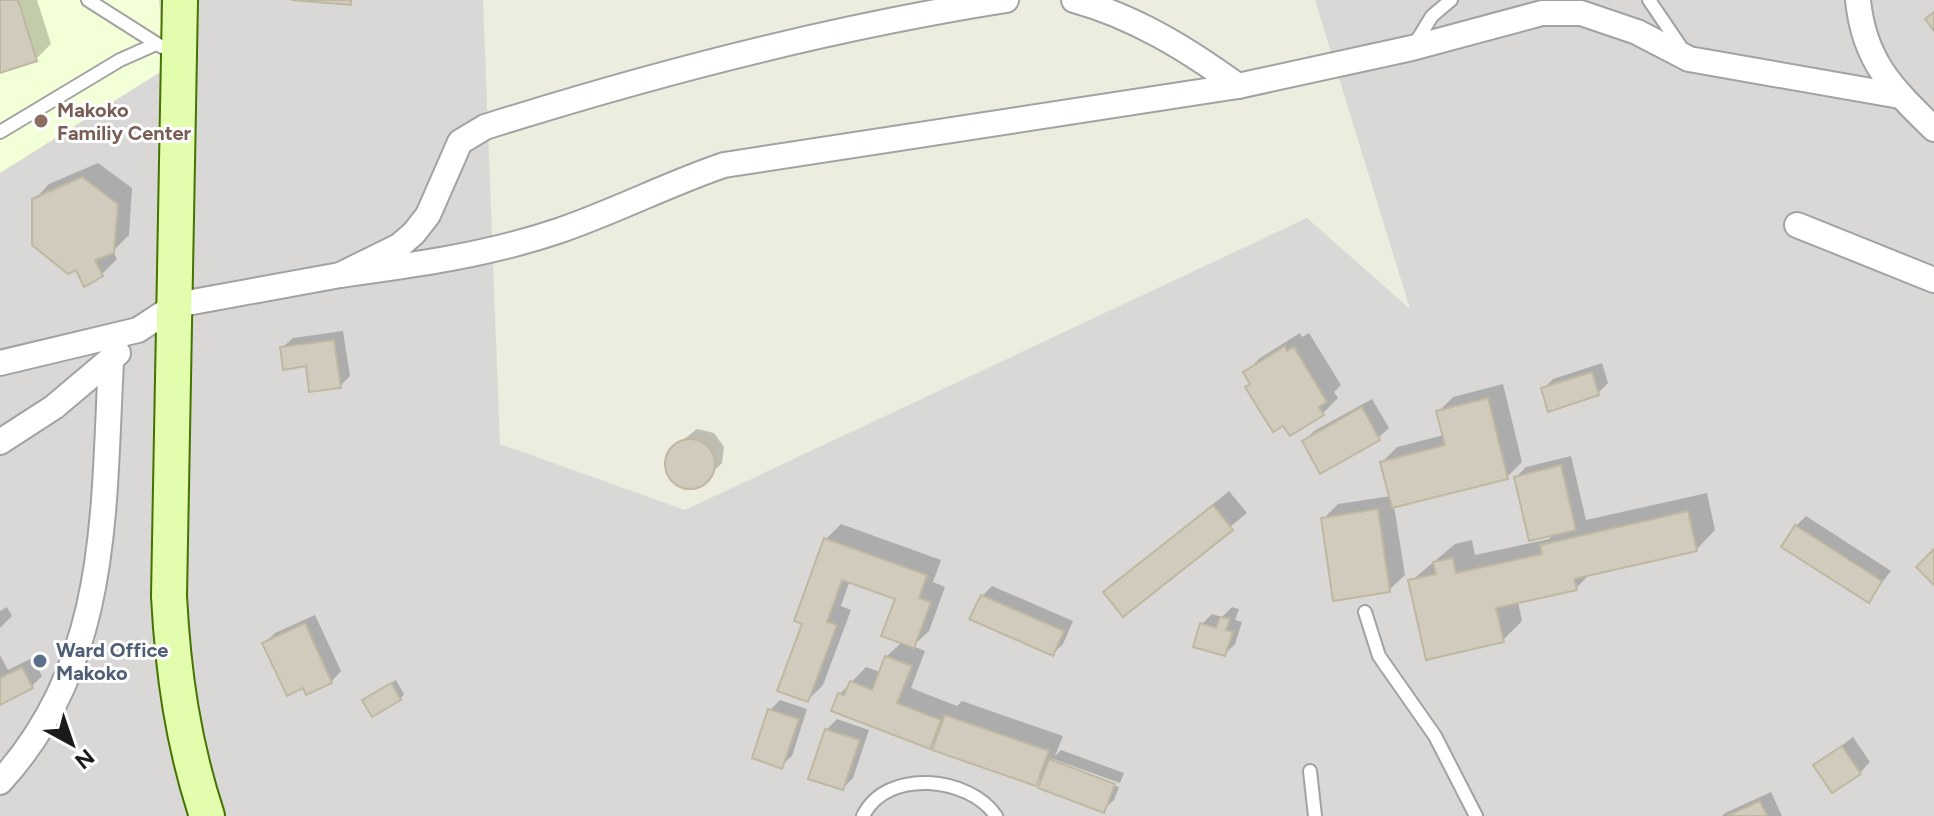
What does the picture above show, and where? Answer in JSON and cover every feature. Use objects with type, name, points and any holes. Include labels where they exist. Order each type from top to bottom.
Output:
[{"type":"street","points":[[180,0],[169,52],[176,305],[169,596],[171,644],[185,747],[207,816]]},
{"type":"street","points":[[340,275],[399,246],[414,233],[428,215],[460,142],[485,127],[679,68],[925,13],[1006,0]]},
{"type":"street","points":[[1074,0],[1131,20],[1171,40],[1238,86]]},
{"type":"street","points":[[1858,0],[1873,61],[1900,96],[1934,129]]},
{"type":"street","points":[[0,442],[54,407],[111,361],[138,330],[176,305],[340,275],[460,258],[509,246],[561,230],[667,184],[724,165],[1238,86],[1412,48],[1572,6],[1637,32],[1689,59],[1900,96]]},
{"type":"street","points":[[1797,225],[1934,280]]},
{"type":"street","points":[[0,363],[138,330]]},
{"type":"street","points":[[0,782],[52,713],[89,604],[101,556],[111,361]]},
{"type":"lane","points":[[88,0],[169,52]]},
{"type":"lane","points":[[1412,48],[1432,16],[1451,0]]},
{"type":"lane","points":[[1649,0],[1689,59]]},
{"type":"lane","points":[[0,132],[120,60],[169,52]]},
{"type":"lane","points":[[1365,612],[1379,656],[1435,736],[1476,816]]},
{"type":"lane","points":[[1310,771],[1315,816]]},
{"type":"lane","points":[[862,814],[888,793],[917,783],[954,786],[976,794],[996,816]]},
{"type":"shaded area","points":[[0,0],[483,0],[500,444],[685,510],[1307,218],[1410,309],[1315,0],[1934,0],[1934,816],[0,816]]},
{"type":"shaded area","name":"Makoko Familiy Center","points":[[0,0],[159,0],[165,69],[0,173]]},
{"type":"building","points":[[0,0],[18,0],[37,61],[0,73]]},
{"type":"building","points":[[291,0],[351,0],[351,5]]},
{"type":"building","points":[[1934,12],[1934,31],[1925,19]]},
{"type":"building","points":[[82,177],[118,204],[114,253],[95,260],[103,276],[84,287],[76,270],[68,274],[32,245],[32,199]]},
{"type":"building","points":[[334,340],[341,388],[309,392],[306,366],[283,370],[280,347]]},
{"type":"building","points":[[1285,346],[1287,351],[1294,347],[1327,402],[1319,407],[1324,415],[1290,436],[1283,426],[1273,432],[1245,387],[1250,384],[1243,372]]},
{"type":"building","points":[[1592,372],[1599,395],[1548,412],[1541,388]]},
{"type":"building","points":[[1488,398],[1508,479],[1392,508],[1380,462],[1445,445],[1436,411]]},
{"type":"building","points":[[1362,407],[1380,440],[1320,474],[1302,441]]},
{"type":"building","points":[[690,439],[708,446],[715,464],[708,482],[690,489],[672,482],[665,464],[672,446]]},
{"type":"building","points":[[1561,465],[1576,530],[1529,541],[1514,477]]},
{"type":"building","points":[[1213,505],[1233,530],[1123,617],[1103,592]]},
{"type":"building","points":[[1378,509],[1390,592],[1333,601],[1321,518]]},
{"type":"building","points":[[1688,511],[1697,551],[1574,579],[1577,590],[1496,608],[1504,642],[1426,660],[1408,580],[1436,574],[1433,562],[1453,558],[1456,573],[1542,554],[1540,545]]},
{"type":"building","points":[[1795,525],[1882,581],[1869,603],[1781,547]]},
{"type":"building","points":[[824,538],[927,575],[919,598],[931,602],[914,648],[881,636],[895,599],[842,580],[827,622],[837,625],[808,702],[777,691],[802,624],[794,621]]},
{"type":"building","points":[[1934,549],[1934,585],[1916,567]]},
{"type":"building","points":[[981,595],[1064,631],[1053,656],[969,619]]},
{"type":"building","points":[[1220,617],[1230,619],[1226,630],[1233,632],[1225,656],[1193,647],[1200,623],[1216,628]]},
{"type":"building","points":[[305,623],[332,683],[306,695],[303,688],[287,696],[262,643]]},
{"type":"building","points":[[885,656],[912,666],[897,703],[941,720],[930,749],[831,711],[838,693],[844,695],[850,681],[872,690]]},
{"type":"building","points":[[22,667],[33,688],[0,705],[0,678]]},
{"type":"building","points":[[391,683],[401,700],[372,717],[362,700]]},
{"type":"building","points":[[768,709],[799,719],[782,769],[752,758]]},
{"type":"building","points":[[945,715],[1049,751],[1036,786],[932,750]]},
{"type":"building","points":[[825,729],[860,740],[843,790],[808,779]]},
{"type":"building","points":[[1842,746],[1861,774],[1832,793],[1813,765]]},
{"type":"building","points":[[1049,759],[1115,784],[1104,813],[1038,788]]},
{"type":"building","points":[[1760,801],[1767,816],[1727,816]]},
{"type":"place","name":"Makoko Familiy Center","points":[[41,121]]},
{"type":"place","name":"Ward Office Makoko","points":[[40,661]]}]
